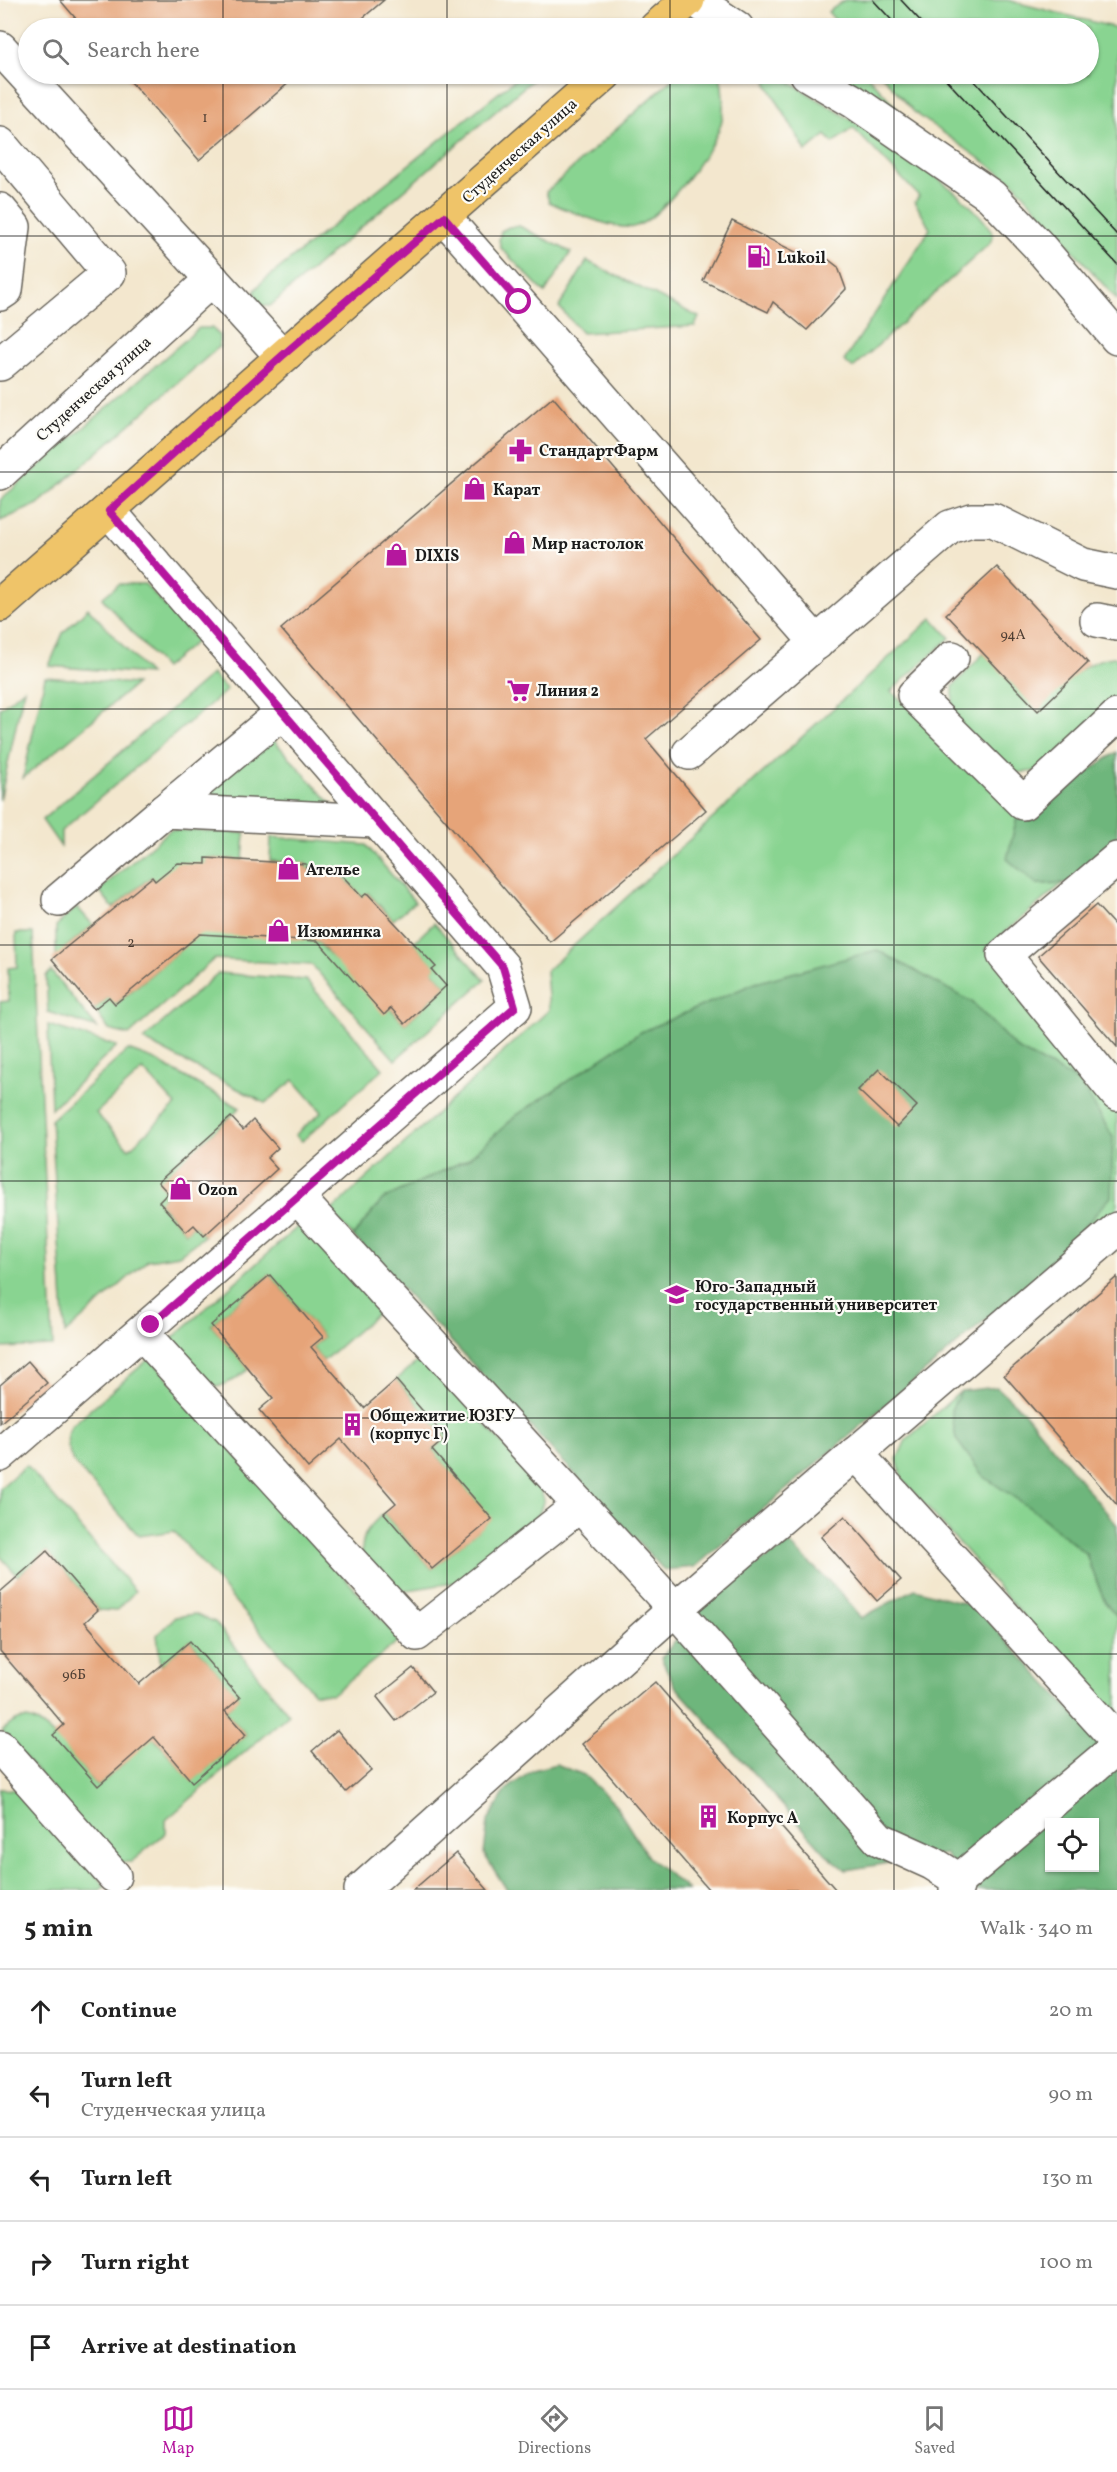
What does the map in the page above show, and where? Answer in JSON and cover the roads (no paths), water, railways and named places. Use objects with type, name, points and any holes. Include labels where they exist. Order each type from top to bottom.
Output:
[{"type":"main road","points":[[667,18],[688,0]]},
{"type":"main road","name":"Студенческая улица","points":[[0,605],[594,84]]},
{"type":"street","points":[[695,0],[722,18]]},
{"type":"street","points":[[0,48],[18,68]]},
{"type":"street","points":[[33,84],[282,356]]},
{"type":"street","points":[[824,84],[991,196],[1037,244],[1117,338]]},
{"type":"street","points":[[0,144],[109,273],[0,364]]},
{"type":"street","points":[[0,210],[14,227],[6,290],[0,294]]},
{"type":"street","points":[[444,217],[817,643]]},
{"type":"street","name":"Студенческая улица","points":[[0,473],[212,279]]},
{"type":"street","points":[[0,1455],[515,1007],[503,967],[109,511]]},
{"type":"street","points":[[689,753],[950,528],[971,520],[993,520],[1083,565],[1117,572]]},
{"type":"street","points":[[952,658],[914,695],[1023,802],[1117,716]]},
{"type":"street","points":[[59,900],[283,712]]},
{"type":"street","points":[[164,811],[376,821]]},
{"type":"street","points":[[1117,860],[1004,955],[1117,1094]]},
{"type":"street","points":[[298,1198],[675,1609],[879,1839],[932,1863],[958,1885],[1117,1747]]},
{"type":"street","points":[[361,1890],[675,1609],[1117,1229]]},
{"type":"street","points":[[142,1333],[417,1634],[580,1505]]},
{"type":"street","points":[[856,1453],[1117,1740]]},
{"type":"street","points":[[0,1748],[114,1876]]},
{"type":"tram line","points":[[873,0],[890,18]]},
{"type":"tram line","points":[[901,0],[918,18]]},
{"type":"tram line","points":[[950,84],[1117,264]]},
{"type":"tram line","points":[[977,84],[1117,235]]},
{"type":"place","name":"Lukoil","points":[[759,257]]},
{"type":"place","name":"СтандартФарм","points":[[521,450]]},
{"type":"place","name":"Карат","points":[[475,489]]},
{"type":"place","name":"Мир настолок","points":[[514,543]]},
{"type":"place","name":"DIXIS","points":[[397,555]]},
{"type":"place","name":"Линия 2","points":[[518,690]]},
{"type":"place","name":"Ателье","points":[[288,869]]},
{"type":"place","name":"Изюминка","points":[[279,931]]},
{"type":"place","name":"Ozon","points":[[180,1189]]},
{"type":"place","name":"Юго-Западный государственный университет","points":[[677,1295]]},
{"type":"place","name":"Общежитие ЮЗГУ (корпус Г)","points":[[352,1424]]},
{"type":"place","name":"Корпус А","points":[[709,1817]]}]
